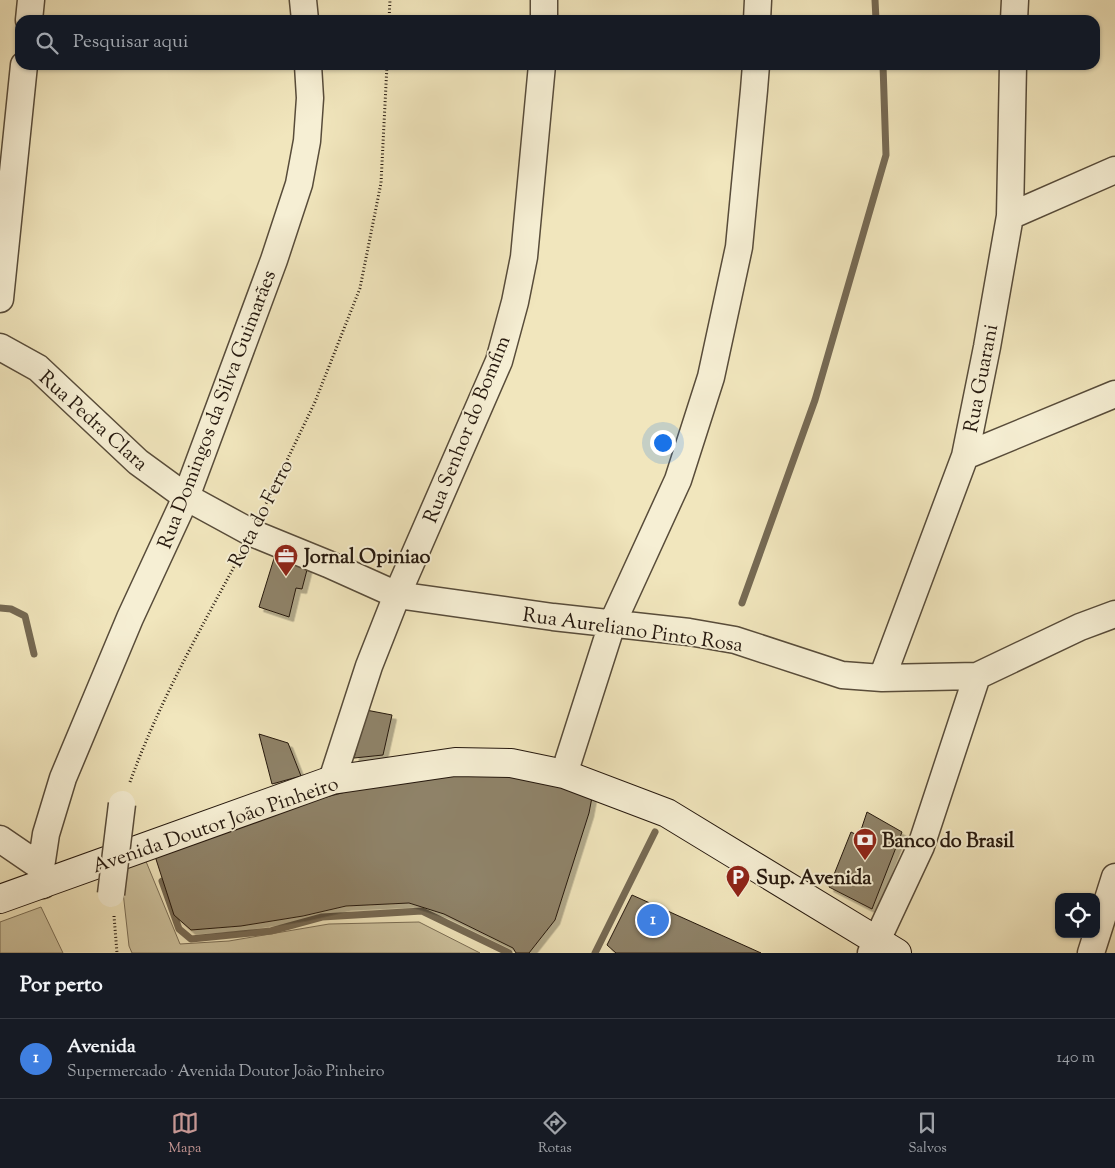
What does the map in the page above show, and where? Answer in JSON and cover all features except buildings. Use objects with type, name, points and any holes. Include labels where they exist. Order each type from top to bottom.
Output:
[{"type":"main road","name":"Avenida Doutor João Pinheiro","points":[[0,899],[42,876],[332,780],[455,762],[511,763],[564,774],[667,813],[882,949]]},
{"type":"street","points":[[30,15],[31,0]]},
{"type":"street","points":[[303,0],[304,15]]},
{"type":"street","points":[[544,0],[544,15]]},
{"type":"street","points":[[757,15],[758,0]]},
{"type":"street","points":[[1014,15],[1015,0]]},
{"type":"street","points":[[0,300],[23,70]]},
{"type":"street","name":"Rua Domingos da Silva Guimarães","points":[[42,876],[46,834],[63,778],[130,618],[186,497],[274,260],[299,184],[307,141],[310,98],[308,70]]},
{"type":"street","name":"Rua Senhor do Bomfim","points":[[332,780],[369,666],[397,595],[502,353],[524,257],[542,70]]},
{"type":"street","points":[[564,774],[612,624],[678,480],[711,377],[739,248],[756,70]]},
{"type":"street","name":"Rua Guarani","points":[[882,678],[965,456],[987,347],[1010,216],[1013,70]]},
{"type":"street","points":[[1010,216],[1115,170]]},
{"type":"street","name":"Rua Pedra Clara","points":[[0,347],[38,368],[138,462],[186,497]]},
{"type":"street","points":[[965,456],[1115,394]]},
{"type":"street","name":"Rua Aureliano Pinto Rosa","points":[[186,497],[252,533],[397,595],[612,624],[689,632],[735,640],[842,675],[882,678],[978,676],[1080,627],[1115,614]]},
{"type":"street","points":[[882,949],[921,846],[978,676]]},
{"type":"street","points":[[111,894],[122,804]]},
{"type":"street","points":[[0,839],[42,876]]},
{"type":"street","points":[[1091,953],[1115,877]]},
{"type":"path","points":[[389,15],[390,0]]},
{"type":"path","name":"Rota do Ferro","points":[[122,804],[140,756],[183,662],[252,533],[315,402],[360,288],[380,184],[387,70]]},
{"type":"path","points":[[111,894],[117,953]]},
{"type":"shaded area","points":[[145,859],[180,944],[229,941],[329,924],[419,922],[480,953],[132,953],[129,946],[120,865]]},
{"type":"shaded area","points":[[41,907],[63,953],[0,953],[0,922]]},
{"type":"waterway","points":[[875,0],[876,15]]},
{"type":"waterway","points":[[742,603],[815,400],[886,155],[883,70]]},
{"type":"waterway","points":[[0,608],[11,609],[25,616],[34,654]]},
{"type":"waterway","points":[[595,953],[655,832]]},
{"type":"waterway","points":[[162,881],[179,929],[191,939],[271,931],[322,917],[422,911],[509,953]]},
{"type":"place","name":"Jornal Opiniao","points":[[286,577]]},
{"type":"place","name":"Banco do Brasil","points":[[865,861]]},
{"type":"place","name":"Sup. Avenida","points":[[738,898]]},
{"type":"place","name":"Avenida","points":[[653,920]]}]
